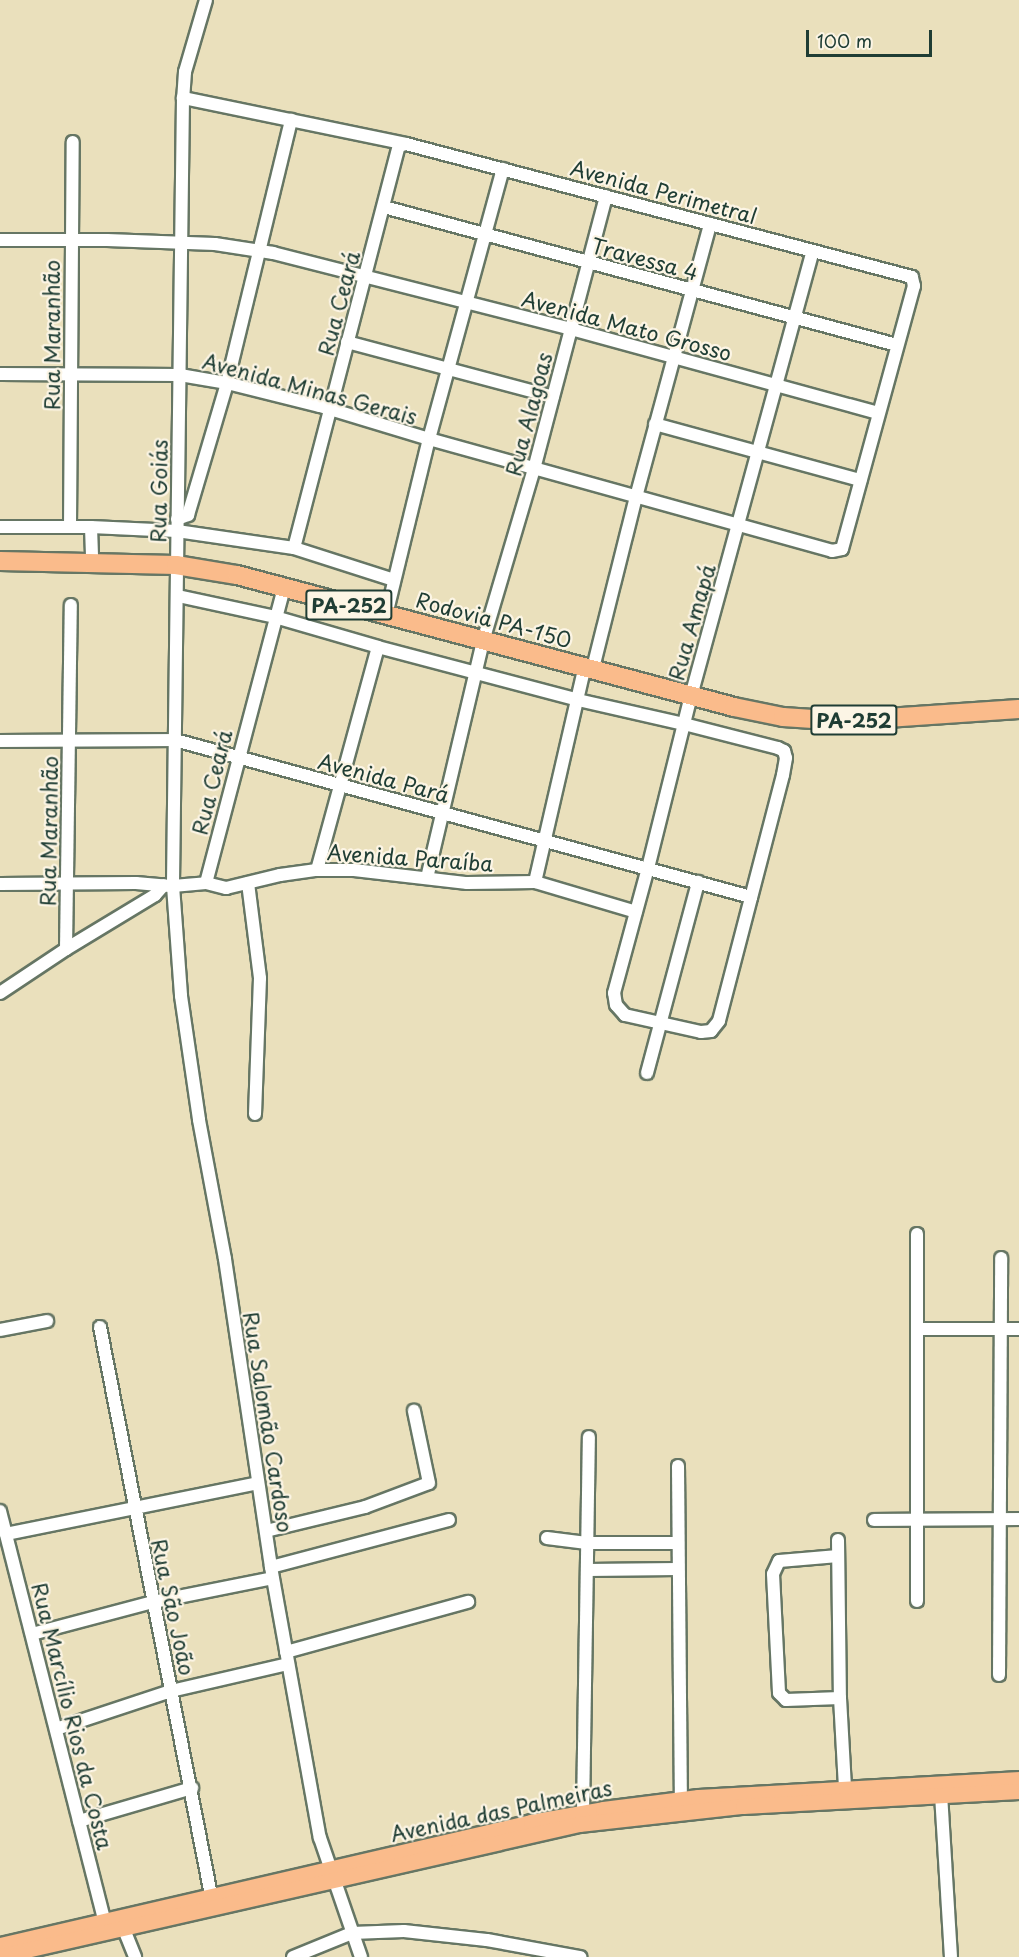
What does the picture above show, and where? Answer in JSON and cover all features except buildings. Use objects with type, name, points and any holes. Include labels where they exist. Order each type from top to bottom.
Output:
[{"type":"highway","name":"Rodovia PA-150","points":[[0,561],[176,565],[237,575],[691,696]]},
{"type":"highway","name":"PA-252","points":[[691,696],[764,713],[813,720],[843,721],[1019,709]]},
{"type":"main road","name":"Avenida das Palmeiras","points":[[0,1945],[113,1924],[331,1874],[583,1812],[681,1799],[1019,1779]]},
{"type":"main road","name":"Avenida das Palmeiras","points":[[0,1956],[211,1896],[579,1824],[681,1811],[1019,1791]]},
{"type":"street","name":"Rua Goiás","points":[[168,886],[175,740],[178,596],[176,565],[183,98],[185,72],[206,0]]},
{"type":"street","name":"Avenida Perimetral","points":[[183,98],[406,144],[912,277],[914,286],[897,345]]},
{"type":"street","points":[[177,525],[188,515],[227,383],[291,120]]},
{"type":"street","name":"Rua Maranhão","points":[[70,527],[73,142]]},
{"type":"street","name":"Rua Ceará","points":[[294,548],[399,146],[406,144]]},
{"type":"street","points":[[386,615],[429,439],[503,169]]},
{"type":"street","name":"Rua Alagoas","points":[[476,672],[534,469],[606,196]]},
{"type":"street","name":"Travessa 4","points":[[384,207],[588,264],[897,345]]},
{"type":"street","points":[[535,882],[578,700],[710,224]]},
{"type":"street","points":[[0,240],[71,239],[180,243]]},
{"type":"street","name":"Avenida Mato Grosso","points":[[180,243],[215,244],[259,251],[366,276],[878,413]]},
{"type":"street","name":"Rua Amapá","points":[[661,1024],[625,1015],[616,1005],[614,993],[691,696],[813,251]]},
{"type":"street","points":[[347,342],[553,397]]},
{"type":"street","points":[[429,439],[739,526],[838,551],[844,544],[897,345]]},
{"type":"street","name":"Avenida Minas Gerais","points":[[0,374],[180,375],[227,383],[330,409],[429,439]]},
{"type":"street","points":[[655,424],[860,480]]},
{"type":"street","points":[[0,527],[177,525],[294,548],[394,580]]},
{"type":"street","points":[[91,527],[92,562]]},
{"type":"street","name":"Rua Ceará","points":[[206,883],[284,588]]},
{"type":"street","points":[[178,596],[275,617],[578,700],[684,724],[784,751],[786,758],[783,775],[719,1021],[715,1028],[707,1032],[661,1024]]},
{"type":"street","name":"Rua Maranhão","points":[[66,949],[71,606]]},
{"type":"street","points":[[317,870],[378,647]]},
{"type":"street","points":[[427,878],[476,672]]},
{"type":"street","name":"Avenida Pará","points":[[0,741],[175,740],[751,897]]},
{"type":"street","name":"Avenida Paraíba","points":[[0,884],[136,883],[168,886],[206,883],[219,888],[317,870],[354,870],[467,883],[535,882],[636,912]]},
{"type":"street","points":[[647,1073],[698,882]]},
{"type":"street","points":[[248,883],[260,978],[255,1114]]},
{"type":"street","points":[[0,993],[168,886]]},
{"type":"street","name":"Rua Salomão Cardoso","points":[[168,886],[186,1030],[225,1259],[287,1658],[320,1838],[361,1957]]},
{"type":"street","points":[[917,1234],[917,1601]]},
{"type":"street","points":[[999,1675],[1001,1258]]},
{"type":"street","points":[[0,1330],[47,1321]]},
{"type":"street","name":"Rua São João","points":[[100,1327],[134,1507],[192,1788],[211,1896]]},
{"type":"street","points":[[917,1329],[1019,1329]]},
{"type":"street","points":[[266,1531],[366,1507],[429,1484],[414,1411]]},
{"type":"street","points":[[583,1812],[589,1437]]},
{"type":"street","points":[[678,1467],[681,1799]]},
{"type":"street","points":[[6,1534],[258,1483]]},
{"type":"street","name":"Rua Marcílio Rios da Costa","points":[[0,1511],[79,1821],[113,1924],[135,1957]]},
{"type":"street","points":[[32,1634],[272,1573],[449,1520]]},
{"type":"street","points":[[874,1520],[1019,1520]]},
{"type":"street","points":[[547,1538],[587,1543],[678,1543]]},
{"type":"street","points":[[838,1540],[840,1698],[845,1788]]},
{"type":"street","points":[[838,1556],[779,1561],[772,1574],[779,1693],[786,1700],[840,1698]]},
{"type":"street","points":[[587,1570],[678,1569]]},
{"type":"street","points":[[56,1729],[171,1691],[468,1602]]},
{"type":"street","points":[[79,1821],[192,1788]]},
{"type":"street","points":[[941,1794],[951,1957]]},
{"type":"street","points":[[293,1957],[352,1933],[404,1931],[446,1934],[580,1957]]}]
